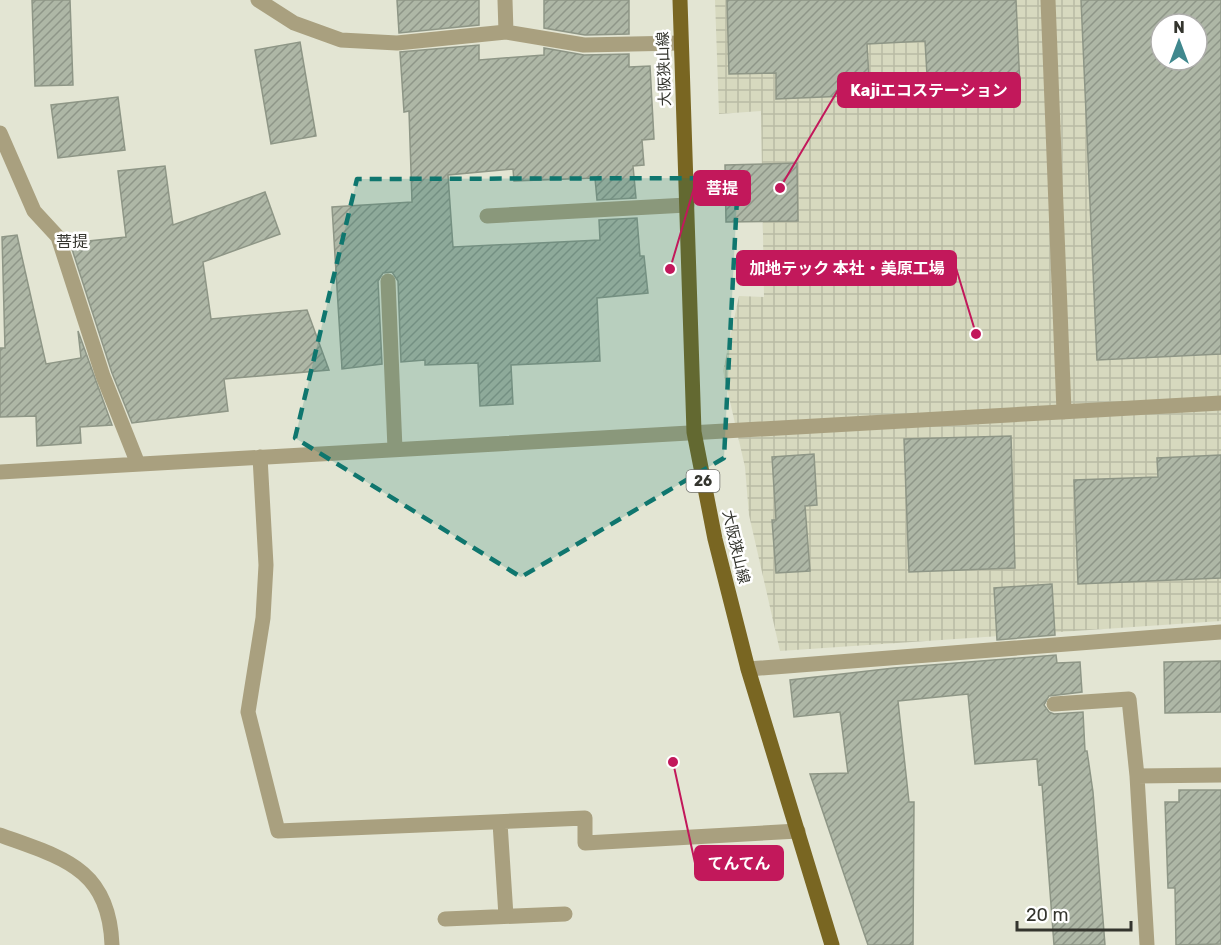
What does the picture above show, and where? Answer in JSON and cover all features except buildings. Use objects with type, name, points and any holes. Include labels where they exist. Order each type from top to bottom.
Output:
[{"type":"main road","name":"大阪狭山線","points":[[680,0],[694,432],[715,539],[748,669],[832,945]]},
{"type":"street","points":[[258,0],[294,22],[341,40],[397,44],[506,32],[584,45],[680,43]]},
{"type":"street","points":[[505,0],[506,32]]},
{"type":"street","points":[[1048,0],[1064,411]]},
{"type":"street","points":[[0,133],[34,211],[58,237],[103,376],[138,464]]},
{"type":"street","points":[[487,216],[687,205]]},
{"type":"street","points":[[388,281],[395,449]]},
{"type":"street","points":[[0,472],[1221,403]]},
{"type":"street","points":[[260,457],[266,565],[263,618],[248,712],[279,831],[585,818],[585,843],[798,831]]},
{"type":"street","points":[[748,669],[1221,632]]},
{"type":"street","points":[[1054,704],[1129,699],[1137,776],[1147,945]]},
{"type":"street","points":[[1137,776],[1221,775]]},
{"type":"street","points":[[500,823],[506,916]]},
{"type":"street","points":[[0,835],[58,856],[94,881],[111,927],[112,945]]},
{"type":"street","points":[[445,919],[565,914]]},
{"type":"highlighted area","points":[[738,178],[724,458],[521,577],[295,438],[357,179]]},
{"type":"shaded area","points":[[715,0],[1221,0],[1221,621],[780,651],[749,515],[745,467],[723,371],[739,296],[764,297],[761,111],[719,114]]},
{"type":"place","name":"Kajiエコステーション","points":[[780,188]]},
{"type":"place","name":"菩提","points":[[670,269]]},
{"type":"place","name":"加地テック 本社・美原工場","points":[[976,334]]},
{"type":"place","name":"てんてん","points":[[673,762]]},
{"type":"district","name":"菩提","points":[[72,241]]}]
